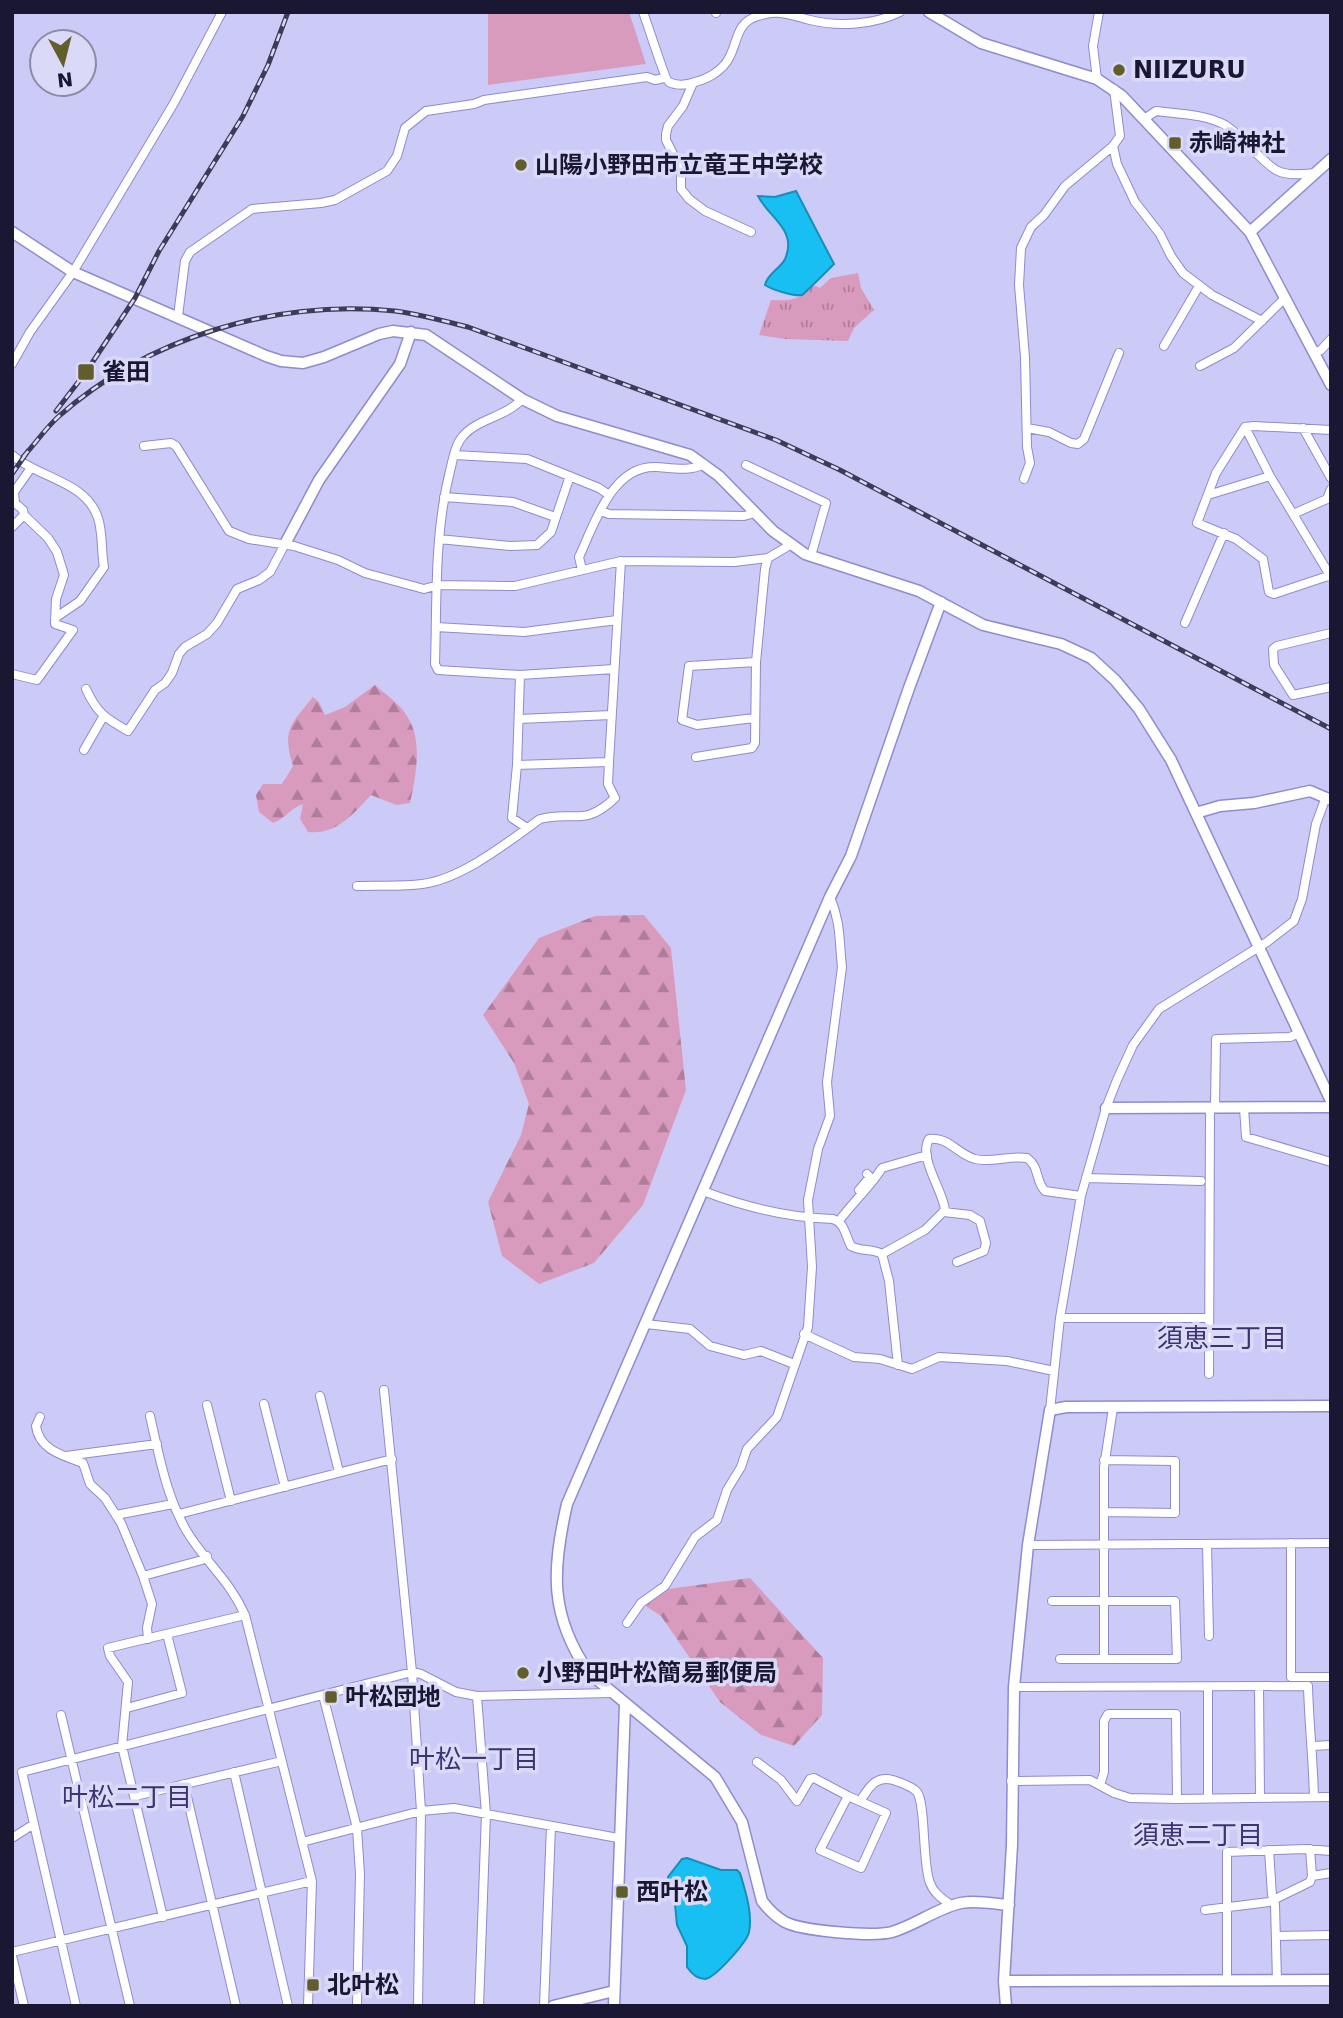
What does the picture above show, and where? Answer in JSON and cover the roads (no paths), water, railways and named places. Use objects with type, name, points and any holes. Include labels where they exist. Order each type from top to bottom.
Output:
[{"type":"street","points":[[643,12],[657,49],[664,78],[679,85],[706,79],[720,69],[729,58],[739,30],[745,22],[757,16],[789,13],[809,20],[839,24],[882,19],[900,12]]},
{"type":"street","points":[[929,12],[981,43],[1097,79],[1114,89],[1250,232],[1331,384]]},
{"type":"street","points":[[1097,79],[1093,46],[1099,12]]},
{"type":"street","points":[[12,364],[30,332],[73,272],[174,103],[218,14]]},
{"type":"street","points":[[178,316],[185,261],[190,252],[252,209],[335,200],[375,179],[387,171],[397,156],[405,128],[426,111],[647,77],[655,80],[664,78]]},
{"type":"street","points":[[693,83],[666,134],[681,170],[681,188],[689,199],[705,211],[751,232]]},
{"type":"street","points":[[1024,479],[1030,464],[1019,285],[1021,247],[1031,227],[1044,215],[1065,186],[1113,146],[1120,136],[1114,89]]},
{"type":"street","points":[[1144,119],[1156,111],[1209,119],[1225,125],[1238,135],[1276,171],[1316,173]]},
{"type":"street","points":[[1113,146],[1117,164],[1135,202],[1160,234],[1171,257],[1183,272],[1218,299],[1262,321]]},
{"type":"street","points":[[1250,232],[1331,159]]},
{"type":"street","points":[[12,232],[73,272],[178,316],[250,351],[293,363],[324,357],[379,334],[393,331],[426,335],[522,399],[557,416],[678,450],[704,464],[790,545],[811,556],[919,592],[983,625],[1061,644],[1091,657],[1115,680],[1154,730],[1171,760],[1331,1101]]},
{"type":"street","points":[[1164,346],[1199,286]]},
{"type":"street","points":[[1200,366],[1234,348],[1285,298]]},
{"type":"street","points":[[86,689],[94,707],[103,717],[128,731],[155,690],[165,684],[180,654],[217,623],[237,589],[270,572],[318,480],[400,364],[411,332]]},
{"type":"street","points":[[1314,352],[1321,350],[1331,339]]},
{"type":"street","points":[[1027,428],[1049,432],[1078,444],[1084,439],[1119,353]]},
{"type":"street","points":[[522,399],[514,408],[471,428],[461,437],[454,455],[444,497],[439,539],[435,664],[438,670],[520,675],[614,669]]},
{"type":"street","points":[[1245,427],[1270,476],[1330,575],[1274,594],[1269,592],[1263,559],[1224,533],[1197,523],[1216,473],[1245,427],[1254,425],[1331,430]]},
{"type":"street","points":[[1303,428],[1331,478]]},
{"type":"street","points":[[144,446],[171,443],[176,446],[229,531],[249,539],[285,544],[338,560],[365,573],[424,589],[438,585],[515,586],[621,561],[734,562],[768,558],[790,545]]},
{"type":"street","points":[[12,455],[91,502],[101,531],[104,567],[80,601],[55,618]]},
{"type":"street","points":[[454,455],[527,459],[599,488],[609,495]]},
{"type":"street","points":[[582,570],[579,557],[609,495],[633,471],[640,468],[696,469],[704,464]]},
{"type":"street","points":[[746,465],[826,503],[811,556]]},
{"type":"street","points":[[12,674],[37,680],[73,630],[55,624],[56,599],[64,575],[57,552],[48,538],[15,503],[14,492],[31,468]]},
{"type":"street","points":[[439,539],[510,546],[537,545],[551,532],[570,476]]},
{"type":"street","points":[[1208,495],[1270,476]]},
{"type":"street","points":[[1293,514],[1327,499],[1331,489]]},
{"type":"street","points":[[444,497],[513,502],[555,517]]},
{"type":"street","points":[[601,511],[609,514],[744,516],[755,513]]},
{"type":"street","points":[[12,527],[24,515]]},
{"type":"street","points":[[1185,623],[1224,533]]},
{"type":"street","points":[[696,757],[752,748],[755,743],[757,662],[768,558]]},
{"type":"street","points":[[357,886],[424,884],[442,878],[473,863],[540,819],[551,816],[581,818],[601,811],[615,798],[608,784],[608,762],[621,561]]},
{"type":"street","points":[[941,602],[851,856],[830,897],[567,1504],[557,1562],[558,1604],[564,1627],[576,1654],[589,1673],[719,1783],[742,1822],[762,1901],[786,1922],[798,1927],[889,1933],[952,1906],[978,1902],[1009,1905]]},
{"type":"street","points":[[436,627],[524,632],[617,620]]},
{"type":"street","points":[[1331,633],[1273,649],[1275,665],[1293,695],[1331,687]]},
{"type":"street","points":[[754,718],[697,725],[682,720],[689,666],[757,662]]},
{"type":"street","points":[[520,675],[512,818],[527,828]]},
{"type":"street","points":[[519,719],[611,715]]},
{"type":"street","points":[[84,750],[103,717]]},
{"type":"street","points":[[517,765],[608,762]]},
{"type":"street","points":[[1006,2006],[1004,1981],[1009,1905],[1014,1687],[1028,1545],[1050,1410],[1060,1318],[1081,1196],[1106,1108],[1133,1045],[1159,1009],[1294,921],[1302,899],[1315,824],[1329,799],[1310,791],[1254,803],[1220,806],[1196,813]]},
{"type":"street","points":[[626,1623],[640,1603],[665,1586],[695,1537],[717,1520],[727,1490],[745,1459],[747,1449],[777,1417],[804,1334],[810,1309],[812,1267],[807,1216],[818,1149],[830,1116],[827,1082],[841,975],[842,948],[837,914],[830,897]]},
{"type":"street","points":[[1209,1374],[1212,1108],[1216,1039],[1290,1037],[1299,1033]]},
{"type":"street","points":[[1106,1108],[1331,1107]]},
{"type":"street","points":[[1244,1108],[1246,1138],[1331,1162]]},
{"type":"street","points":[[944,1212],[945,1206],[927,1155],[926,1143],[933,1138],[942,1139],[965,1155],[977,1159],[1027,1158],[1037,1169],[1040,1184],[1045,1191],[1081,1196]]},
{"type":"street","points":[[839,1221],[871,1185],[882,1168],[927,1155]]},
{"type":"street","points":[[854,1201],[852,1197],[870,1177],[867,1174]]},
{"type":"street","points":[[1086,1178],[1200,1181]]},
{"type":"street","points":[[703,1191],[768,1213],[839,1221]]},
{"type":"street","points":[[882,1254],[925,1230],[944,1212],[970,1215],[980,1221],[986,1243],[984,1251],[957,1262]]},
{"type":"street","points":[[839,1221],[851,1246],[857,1250],[874,1250],[882,1254],[889,1281],[898,1365]]},
{"type":"street","points":[[1060,1318],[1209,1318]]},
{"type":"street","points":[[646,1324],[690,1329],[710,1346],[744,1356],[761,1351],[794,1364]]},
{"type":"street","points":[[804,1334],[854,1357],[880,1359],[912,1369],[933,1358],[948,1357],[1007,1361],[1054,1371]]},
{"type":"street","points":[[384,1390],[412,1672],[421,1811],[418,2006]]},
{"type":"street","points":[[320,1396],[339,1472]]},
{"type":"street","points":[[264,1404],[285,1487]]},
{"type":"street","points":[[207,1405],[231,1501]]},
{"type":"street","points":[[1050,1410],[1055,1407],[1331,1406]]},
{"type":"street","points":[[1104,1658],[1104,1460],[1113,1408]]},
{"type":"street","points":[[150,1416],[173,1504],[187,1531],[236,1593],[245,1615],[312,1881],[308,2006]]},
{"type":"street","points":[[40,1418],[36,1426],[38,1436],[58,1455],[83,1463],[90,1484],[105,1498],[116,1514],[152,1604],[147,1629],[148,1639]]},
{"type":"street","points":[[64,1456],[156,1444]]},
{"type":"street","points":[[179,1514],[392,1459]]},
{"type":"street","points":[[1104,1460],[1175,1461],[1175,1513],[1104,1512]]},
{"type":"street","points":[[116,1514],[173,1504]]},
{"type":"street","points":[[1291,1543],[1291,1677],[1331,1676]]},
{"type":"street","points":[[1028,1545],[1331,1543]]},
{"type":"street","points":[[1207,1544],[1209,1636]]},
{"type":"street","points":[[143,1576],[202,1560],[207,1556]]},
{"type":"street","points":[[1052,1601],[1175,1601],[1177,1659],[1060,1659]]},
{"type":"street","points":[[163,1917],[122,1746],[128,1678],[110,1656],[108,1648],[245,1615]]},
{"type":"street","points":[[127,1708],[183,1693],[167,1634]]},
{"type":"street","points":[[76,2006],[22,1772],[412,1672],[456,1692],[477,1696],[612,1693]]},
{"type":"street","points":[[1259,1686],[1260,1797]]},
{"type":"street","points":[[1014,1687],[1307,1686],[1309,1734],[1313,1746],[1314,1797]]},
{"type":"street","points":[[1208,1687],[1209,1798]]},
{"type":"street","points":[[323,1695],[357,1828],[360,1874],[357,2006]]},
{"type":"street","points":[[477,1696],[485,1814],[479,2006]]},
{"type":"street","points":[[614,2006],[618,1838],[625,1704]]},
{"type":"street","points":[[1100,1785],[1104,1772],[1104,1721],[1108,1714],[1176,1714],[1177,1800]]},
{"type":"street","points":[[61,1715],[130,2006]]},
{"type":"street","points":[[1313,1746],[1331,1745]]},
{"type":"street","points":[[135,1796],[282,1760]]},
{"type":"street","points":[[757,1762],[781,1780],[797,1801],[810,1779],[814,1778],[848,1797],[886,1813],[861,1868],[820,1850],[848,1797]]},
{"type":"street","points":[[234,1772],[288,2006]]},
{"type":"street","points":[[860,1801],[870,1785],[879,1779],[891,1779],[915,1790],[922,1816],[927,1875],[936,1894],[952,1906]]},
{"type":"street","points":[[1011,1781],[1090,1780],[1130,1798],[1177,1800],[1331,1797]]},
{"type":"street","points":[[184,1784],[236,2006]]},
{"type":"street","points":[[302,1842],[421,1811],[454,1808],[618,1838]]},
{"type":"street","points":[[12,1838],[34,1824]]},
{"type":"street","points":[[544,2006],[551,1826]]},
{"type":"street","points":[[1205,1910],[1273,1900],[1310,1882],[1311,1849]]},
{"type":"street","points":[[1227,1980],[1227,1852],[1311,1849],[1331,1851]]},
{"type":"street","points":[[1269,1850],[1277,1980]]},
{"type":"street","points":[[1312,1876],[1331,1874]]},
{"type":"street","points":[[24,2006],[12,1954],[312,1881]]},
{"type":"street","points":[[1276,1936],[1331,1935]]},
{"type":"street","points":[[1004,1981],[1331,1980]]},
{"type":"street","points":[[553,2006],[614,1990]]},
{"type":"water","points":[[796,191],[834,264],[802,295],[765,285],[785,259],[788,240],[758,196],[775,197]]},
{"type":"water","points":[[687,1858],[721,1870],[737,1870],[749,1910],[750,1925],[747,1937],[723,1966],[705,1979],[694,1975],[687,1967],[687,1946],[677,1925],[674,1894],[668,1877],[682,1859]]},
{"type":"railway","points":[[56,411],[86,372],[135,298],[159,251],[243,116],[268,65],[288,12]]},
{"type":"railway","points":[[23,457],[58,417],[93,389],[132,365],[173,345],[260,318],[305,311],[350,309],[395,311],[422,316],[468,327],[776,440],[840,470],[1331,729]]},
{"type":"railway","points":[[12,474],[28,451]]},
{"type":"place","name":"NIIZURU","points":[[1119,70]]},
{"type":"place","name":"赤崎神社","points":[[1175,143]]},
{"type":"place","name":"山陽小野田市立竜王中学校","points":[[521,165]]},
{"type":"place","name":"雀田","points":[[86,372]]},
{"type":"place","name":"小野田叶松簡易郵便局","points":[[523,1673]]},
{"type":"place","name":"叶松団地","points":[[331,1697]]},
{"type":"place","name":"西叶松","points":[[622,1892]]},
{"type":"place","name":"北叶松","points":[[313,1985]]},
{"type":"district","name":"須恵三丁目","points":[[1222,1338]]},
{"type":"district","name":"叶松一丁目","points":[[474,1759]]},
{"type":"district","name":"叶松二丁目","points":[[127,1797]]},
{"type":"district","name":"須恵二丁目","points":[[1198,1835]]}]
